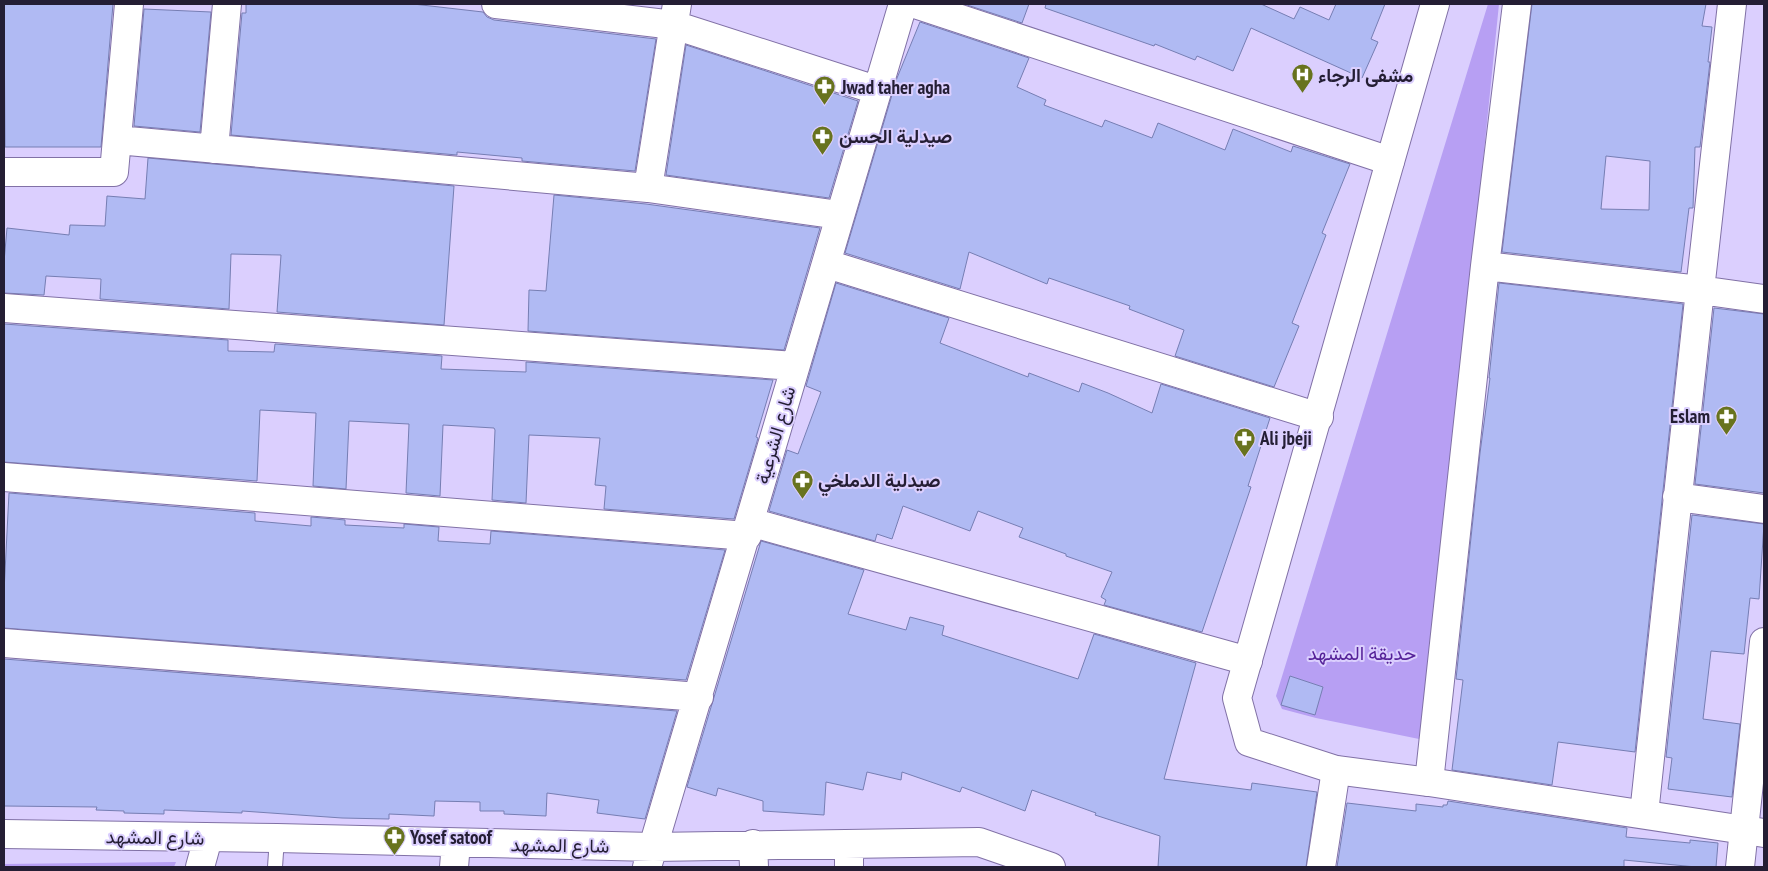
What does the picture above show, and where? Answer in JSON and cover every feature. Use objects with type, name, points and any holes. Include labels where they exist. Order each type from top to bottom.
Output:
[{"type":"street","points":[[4,172],[114,172],[128,4]]},
{"type":"street","points":[[214,148],[227,4]]},
{"type":"street","points":[[496,4],[675,15],[876,90]]},
{"type":"street","name":"شارع الشرعية","points":[[650,857],[699,697],[794,366],[827,264],[839,215],[903,4]]},
{"type":"street","points":[[915,4],[1390,161]]},
{"type":"street","points":[[1435,4],[1238,698],[1249,742],[1336,770],[1429,782],[1755,832]]},
{"type":"street","points":[[1429,782],[1485,266],[1517,4]]},
{"type":"street","points":[[1644,814],[1732,4]]},
{"type":"street","points":[[648,188],[675,15]]},
{"type":"street","points":[[117,140],[648,188],[839,215]]},
{"type":"street","points":[[827,264],[1319,417]]},
{"type":"street","points":[[1485,266],[1764,298]]},
{"type":"street","points":[[4,308],[794,366]]},
{"type":"street","points":[[4,477],[748,529],[1248,661]]},
{"type":"street","points":[[1677,497],[1764,508]]},
{"type":"street","points":[[1740,867],[1755,832],[1764,642]]},
{"type":"street","points":[[4,644],[699,697]]},
{"type":"street","points":[[1321,867],[1336,770]]},
{"type":"street","name":"شارع المشهد","points":[[4,834],[277,838],[455,855],[650,857],[849,855],[979,842],[1051,867]]},
{"type":"street","points":[[200,867],[208,838]]},
{"type":"lane","points":[[275,867],[277,838]]},
{"type":"green space","name":"حديقة المشهد","points":[[1488,4],[1499,4],[1424,740],[1316,718],[1282,709],[1276,696]]},
{"type":"green space","points":[[176,862],[174,867],[4,867],[4,864]]},
{"type":"building","points":[[4,4],[113,4],[101,147],[5,147]]},
{"type":"building","points":[[246,4],[413,4],[483,12],[487,17],[494,20],[656,39],[635,171],[522,161],[522,158],[457,152],[457,155],[231,135],[242,13],[246,13]]},
{"type":"building","points":[[964,4],[1029,4],[1022,23]]},
{"type":"building","points":[[1046,4],[1261,4],[1294,19],[1300,7],[1329,20],[1336,4],[1385,4],[1371,39],[1378,42],[1362,78],[1251,28],[1233,71],[1197,56],[1195,60],[1155,44],[1154,46],[1045,8]]},
{"type":"building","points":[[1532,4],[1706,4],[1702,26],[1712,27],[1708,62],[1710,62],[1700,147],[1695,147],[1693,208],[1689,208],[1681,272],[1502,252]],"holes":[[[1606,156],[1650,161],[1649,210],[1601,209]]]},
{"type":"building","points":[[144,9],[211,12],[200,132],[134,126]]},
{"type":"building","points":[[920,22],[1029,58],[1017,87],[1046,100],[1044,105],[1102,127],[1105,120],[1152,138],[1158,123],[1225,150],[1233,129],[1291,152],[1293,146],[1350,164],[1322,233],[1326,235],[1292,323],[1299,326],[1274,387],[1175,356],[1184,330],[1129,309],[1130,306],[1049,278],[1047,284],[969,252],[960,289],[845,253],[897,78]]},
{"type":"building","points":[[686,45],[858,101],[829,198],[666,175]]},
{"type":"building","points":[[148,158],[454,186],[444,325],[277,312],[281,255],[231,254],[229,309],[100,299],[101,279],[46,276],[44,295],[4,293],[7,228],[69,235],[70,225],[105,226],[107,196],[145,199]]},
{"type":"building","points":[[554,195],[646,204],[820,228],[784,350],[528,331],[529,290],[546,291]]},
{"type":"building","points":[[836,283],[949,318],[940,343],[1028,377],[1029,373],[1079,392],[1082,383],[1152,413],[1161,384],[1270,418],[1248,486],[1251,487],[1202,632],[1104,605],[1106,600],[1101,597],[1112,572],[1019,537],[1023,528],[978,511],[970,531],[903,506],[892,539],[877,534],[875,541],[769,511],[787,450],[798,454],[821,392],[806,386]]},
{"type":"building","points":[[1499,283],[1683,304],[1635,752],[1558,742],[1552,785],[1452,770],[1463,680],[1456,679]]},
{"type":"building","points":[[1714,308],[1764,314],[1764,493],[1695,484]]},
{"type":"building","points":[[4,324],[228,340],[228,351],[274,352],[275,344],[442,356],[441,369],[526,372],[526,362],[773,380],[734,519],[604,509],[606,486],[595,485],[600,438],[529,435],[526,503],[492,500],[494,428],[443,425],[440,496],[406,493],[409,424],[349,421],[346,489],[313,486],[316,413],[260,410],[257,481],[4,462]]},
{"type":"building","points":[[9,493],[255,513],[255,521],[311,526],[311,517],[345,520],[345,525],[404,528],[404,524],[439,527],[438,541],[490,544],[491,531],[725,550],[686,680],[4,628]]},
{"type":"building","points":[[1692,515],[1764,524],[1759,599],[1750,598],[1744,654],[1711,651],[1703,719],[1740,724],[1732,797],[1668,789],[1672,758],[1666,757]]},
{"type":"building","points":[[761,541],[864,570],[848,614],[906,630],[910,617],[944,626],[942,635],[1078,679],[1094,634],[1196,663],[1164,779],[1251,790],[1252,783],[1317,792],[1306,867],[1158,867],[1160,836],[1095,815],[1096,813],[1032,790],[1025,811],[962,787],[960,792],[902,772],[901,780],[867,772],[863,790],[826,782],[824,815],[763,811],[763,801],[718,788],[716,796],[687,787]]},
{"type":"building","points":[[4,659],[677,711],[645,819],[597,813],[599,800],[547,793],[546,816],[504,814],[504,811],[480,811],[480,802],[435,801],[434,816],[389,814],[389,819],[342,818],[242,811],[242,813],[164,810],[164,814],[96,810],[97,807],[4,806]]},
{"type":"building","points":[[1290,676],[1323,687],[1315,715],[1281,705]]},
{"type":"building","points":[[1448,801],[1627,828],[1626,837],[1690,843],[1690,840],[1718,843],[1716,867],[1696,867],[1624,860],[1624,867],[1337,867],[1347,803],[1416,811],[1416,804],[1443,807],[1443,805],[1447,805]]},
{"type":"place","name":"مشفى الرجاء","points":[[1302,94]]},
{"type":"place","name":"Jwad taher agha","points":[[825,106]]},
{"type":"place","name":"صيدلية الحسن","points":[[823,155]]},
{"type":"place","name":"Eslam","points":[[1726,435]]},
{"type":"place","name":"Ali jbeji","points":[[1244,457]]},
{"type":"place","name":"صيدلية الدملخي","points":[[802,499]]},
{"type":"place","name":"Yosef satoof","points":[[394,856]]}]
